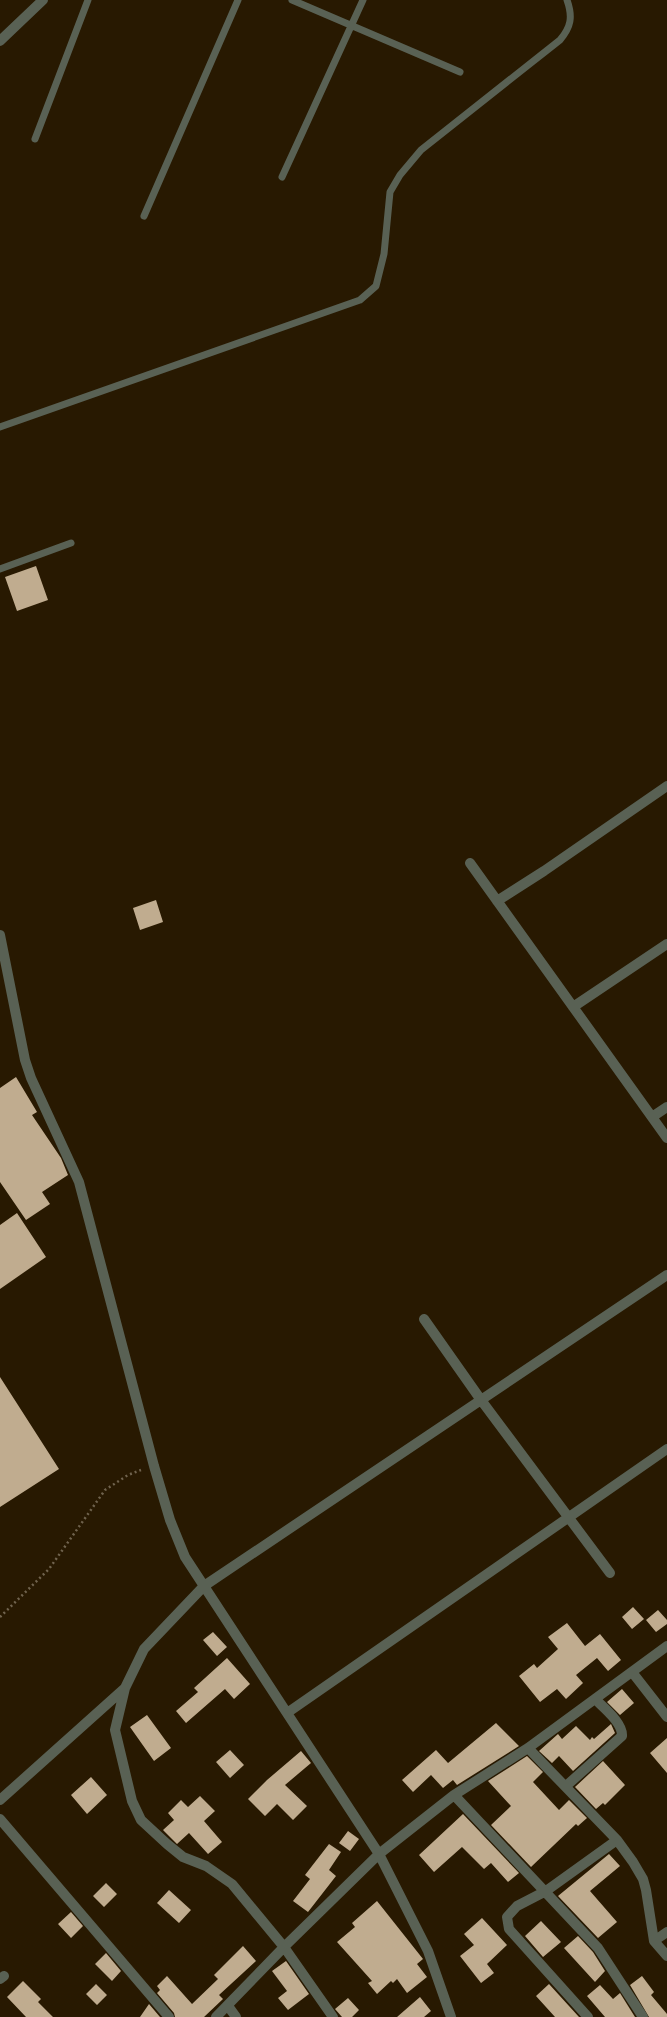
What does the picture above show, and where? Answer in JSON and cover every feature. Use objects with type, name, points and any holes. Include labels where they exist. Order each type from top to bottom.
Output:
[{"type":"street","points":[[0,41],[43,0]]},
{"type":"street","points":[[497,901],[544,871],[667,786]]},
{"type":"street","points":[[470,864],[667,1138]]},
{"type":"street","points":[[0,936],[2,964],[19,1037],[31,1078],[79,1182],[154,1466],[170,1520],[185,1557],[379,1854],[428,1952],[451,2017]]},
{"type":"street","points":[[573,1007],[667,944]]},
{"type":"street","points":[[652,1117],[667,1107]]},
{"type":"street","points":[[333,2017],[309,1980],[284,1947],[232,1884],[206,1866],[183,1857],[141,1820],[132,1801],[115,1730],[125,1688],[144,1649],[204,1586],[667,1275]]},
{"type":"street","points":[[424,1319],[481,1400],[610,1573]]},
{"type":"street","points":[[287,1712],[667,1449]]},
{"type":"street","points":[[216,2017],[284,1947],[379,1854],[454,1795],[528,1748],[667,1646]]},
{"type":"street","points":[[632,1672],[667,1717]]},
{"type":"street","points":[[0,1800],[125,1688]]},
{"type":"street","points":[[566,1786],[622,1736],[619,1725],[595,1699]]},
{"type":"street","points":[[528,1748],[617,1840],[643,1878],[654,1941],[667,1956]]},
{"type":"street","points":[[454,1795],[598,1948],[643,2017]]},
{"type":"street","points":[[0,1819],[169,2017]]},
{"type":"street","points":[[588,2017],[508,1929],[507,1917],[517,1906],[546,1891],[617,1840]]},
{"type":"street","points":[[654,1941],[667,1932]]},
{"type":"street","points":[[228,2006],[236,2017]]},
{"type":"lane","points":[[35,139],[88,0]]},
{"type":"lane","points":[[144,216],[238,0]]},
{"type":"lane","points":[[292,0],[460,72]]},
{"type":"lane","points":[[282,177],[353,25],[363,0]]},
{"type":"lane","points":[[0,427],[360,300],[376,286],[384,254],[390,192],[400,175],[421,150],[560,40],[571,23],[571,12],[566,0]]},
{"type":"lane","points":[[0,569],[71,543]]},
{"type":"path","points":[[0,1617],[49,1569],[105,1490],[128,1475],[154,1466]]},
{"type":"building","points":[[36,566],[48,600],[17,611],[5,577]]},
{"type":"building","points":[[156,900],[163,922],[140,930],[133,908]]},
{"type":"building","points":[[16,1077],[37,1112],[32,1115],[61,1158],[68,1175],[42,1192],[50,1204],[26,1220],[0,1182],[0,1088]]},
{"type":"building","points":[[17,1213],[46,1257],[0,1289],[0,1225]]},
{"type":"building","points":[[0,1377],[59,1469],[0,1507]]},
{"type":"building","points":[[633,1607],[644,1619],[632,1629],[622,1617]]},
{"type":"building","points":[[658,1610],[667,1620],[667,1624],[656,1632],[646,1620]]},
{"type":"building","points":[[567,1623],[585,1646],[600,1634],[621,1660],[608,1671],[597,1658],[576,1675],[583,1683],[566,1699],[557,1689],[540,1702],[519,1676],[534,1664],[537,1668],[558,1649],[548,1637]]},
{"type":"building","points":[[213,1632],[227,1647],[217,1656],[203,1640]]},
{"type":"building","points":[[227,1658],[250,1684],[234,1699],[225,1689],[186,1723],[176,1711],[198,1692],[194,1688]]},
{"type":"building","points":[[622,1689],[634,1703],[620,1715],[607,1702]]},
{"type":"building","points":[[147,1715],[171,1748],[154,1761],[130,1727]]},
{"type":"building","points":[[496,1723],[519,1746],[457,1785],[453,1780],[443,1788],[431,1775],[413,1792],[402,1780],[436,1750],[448,1763]]},
{"type":"building","points":[[611,1724],[615,1733],[573,1771],[559,1756],[552,1763],[539,1751],[558,1734],[562,1739],[576,1726],[590,1740],[592,1737],[594,1739]]},
{"type":"building","points":[[667,1738],[667,1773],[650,1753]]},
{"type":"building","points":[[230,1750],[244,1765],[230,1778],[216,1762]]},
{"type":"building","points":[[301,1751],[311,1763],[285,1785],[307,1806],[293,1820],[277,1804],[265,1816],[248,1799],[267,1780]]},
{"type":"building","points":[[527,1756],[543,1772],[533,1782],[559,1810],[569,1800],[587,1818],[578,1826],[576,1824],[531,1867],[491,1825],[511,1806],[488,1781]]},
{"type":"building","points":[[603,1761],[625,1785],[605,1805],[603,1803],[596,1809],[575,1787]]},
{"type":"building","points":[[91,1777],[107,1795],[87,1814],[71,1795]]},
{"type":"building","points":[[200,1796],[215,1811],[204,1821],[222,1842],[208,1854],[189,1833],[177,1844],[163,1830],[174,1820],[168,1813],[181,1800],[188,1807]]},
{"type":"building","points":[[463,1814],[519,1873],[508,1882],[491,1863],[484,1869],[462,1847],[434,1872],[419,1855]]},
{"type":"building","points":[[348,1831],[359,1839],[350,1851],[339,1843]]},
{"type":"building","points":[[329,1844],[341,1852],[329,1870],[336,1876],[308,1912],[293,1901],[310,1879],[305,1875]]},
{"type":"building","points":[[609,1854],[620,1866],[590,1891],[617,1922],[598,1938],[558,1896]]},
{"type":"building","points":[[106,1883],[117,1894],[104,1907],[93,1896]]},
{"type":"building","points":[[169,1890],[191,1910],[179,1923],[157,1903]]},
{"type":"building","points":[[377,1901],[423,1959],[417,1964],[427,1977],[407,1993],[397,1979],[393,1983],[391,1981],[377,1994],[368,1983],[372,1981],[337,1942],[355,1927],[352,1923]]},
{"type":"building","points":[[71,1912],[83,1926],[71,1938],[58,1924]]},
{"type":"building","points":[[482,1918],[507,1945],[487,1964],[494,1973],[481,1983],[460,1956],[474,1945],[464,1934]]},
{"type":"building","points":[[541,1921],[561,1942],[543,1957],[525,1936]]},
{"type":"building","points":[[578,1936],[593,1952],[605,1971],[595,1982],[564,1948]]},
{"type":"building","points":[[243,1946],[256,1961],[219,1995],[223,1999],[204,2017],[175,2017],[174,2013],[157,1993],[160,1990],[157,1986],[167,1976],[192,2004],[218,1979],[214,1975]]},
{"type":"building","points":[[106,1953],[121,1971],[112,1981],[95,1964]]},
{"type":"building","points":[[286,1961],[309,1994],[288,2010],[278,1998],[287,1991],[272,1971]]},
{"type":"building","points":[[642,1976],[654,1992],[651,1995],[667,2014],[667,2017],[649,2017],[630,1985]]},
{"type":"building","points":[[23,1981],[41,1999],[38,2002],[53,2017],[26,2017],[7,1997]]},
{"type":"building","points":[[96,1984],[107,1995],[97,2005],[86,1994]]},
{"type":"building","points":[[549,1984],[579,2017],[555,2017],[536,1996]]},
{"type":"building","points":[[600,1985],[613,1999],[620,1993],[635,2017],[605,2017],[587,1996]]},
{"type":"building","points":[[420,1997],[431,2011],[424,2017],[397,2017]]},
{"type":"building","points":[[348,1998],[359,2010],[352,2017],[342,2017],[335,2009]]},
{"type":"building","points":[[149,2004],[160,2017],[140,2017]]}]
